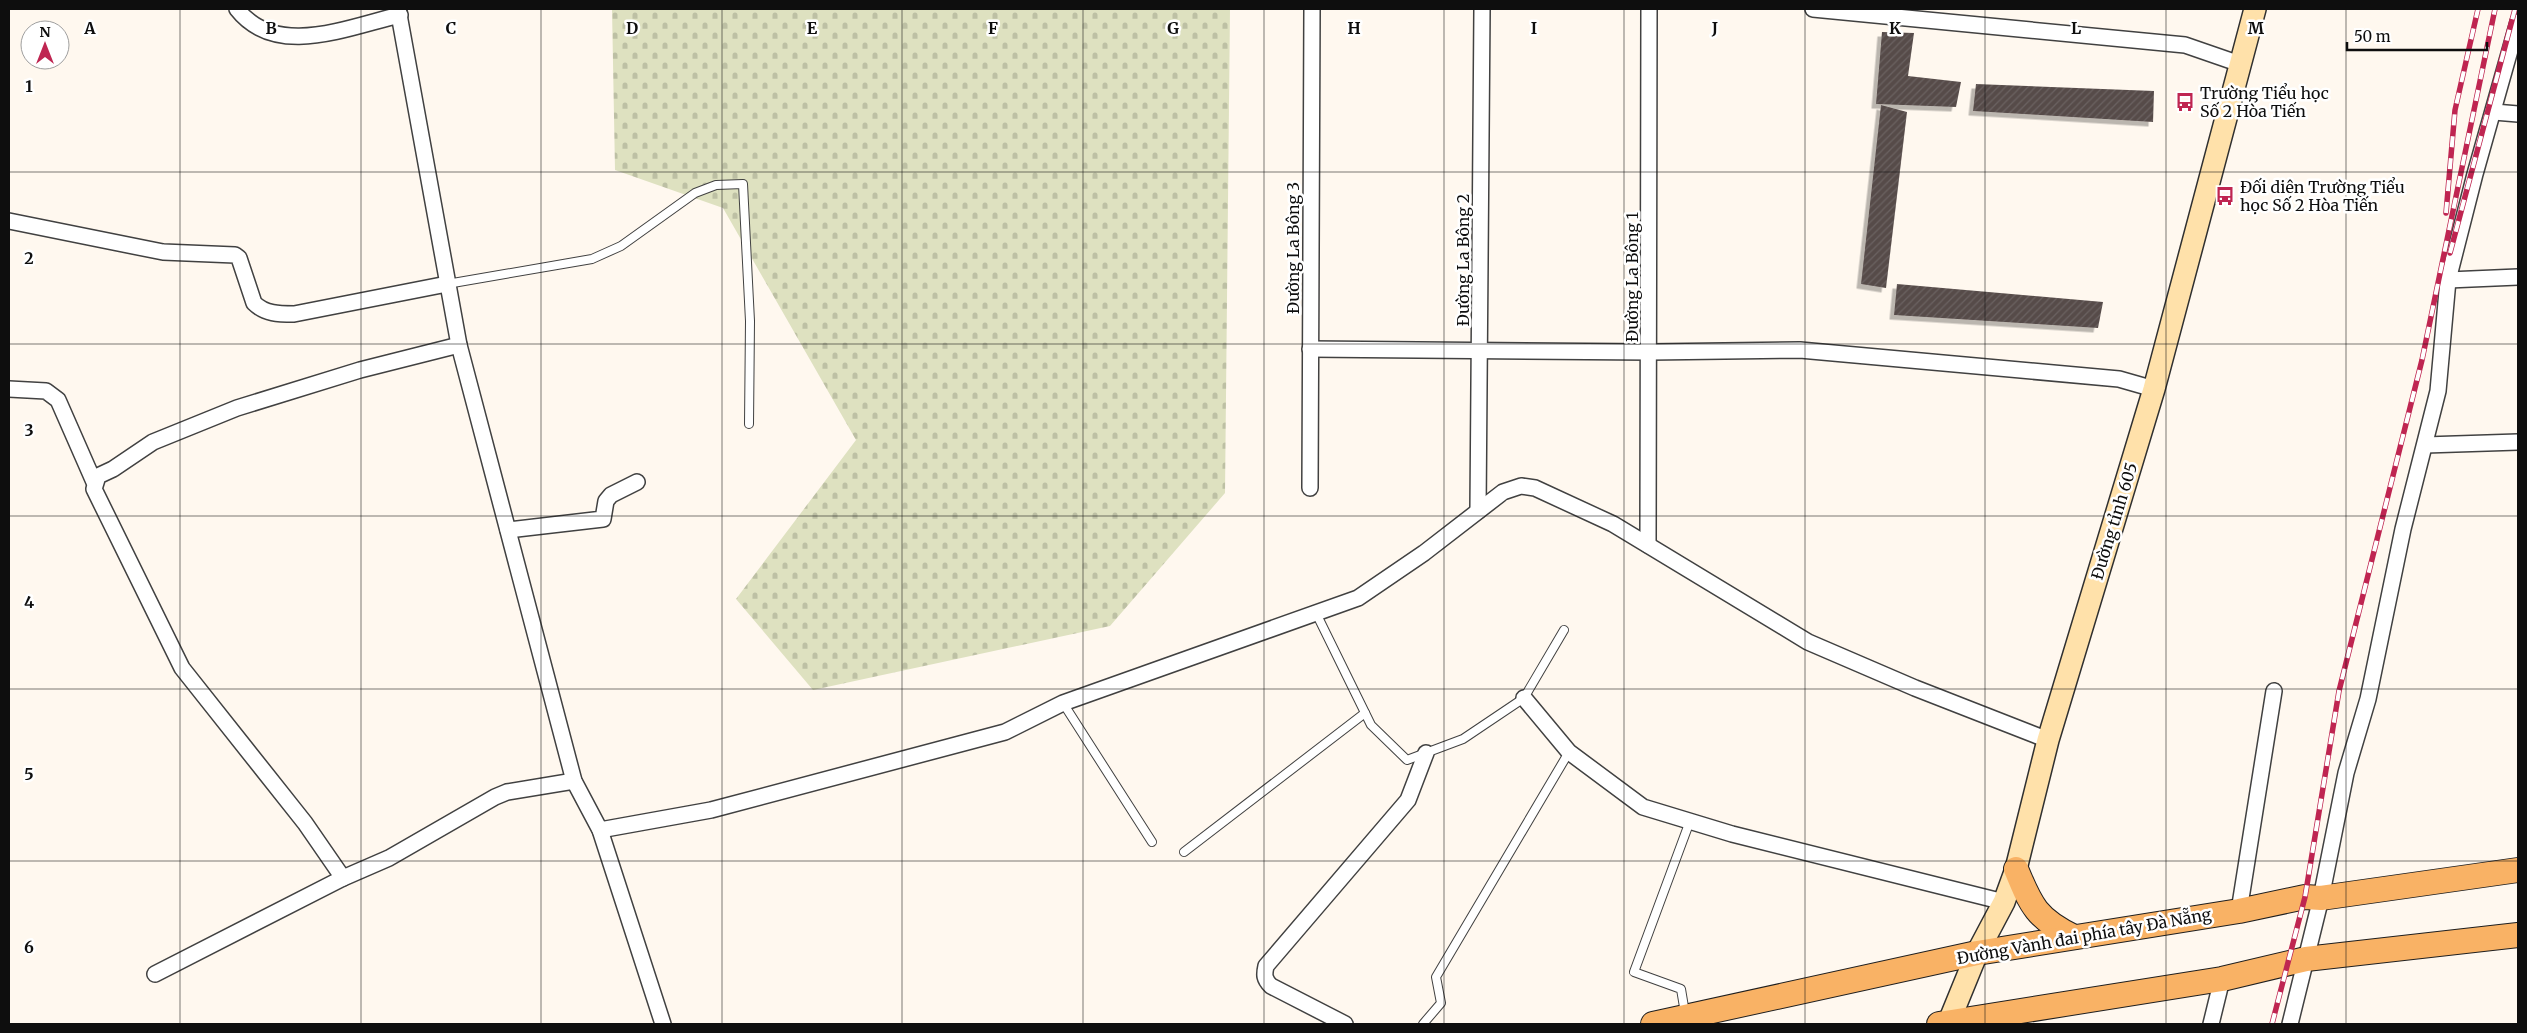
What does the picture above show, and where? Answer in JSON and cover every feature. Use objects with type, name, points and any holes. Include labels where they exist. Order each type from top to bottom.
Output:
[{"type":"main road","name":"Đường tỉnh 605","points":[[1945,1024],[2004,902],[2016,869],[2048,740],[2154,389],[2255,9]]},
{"type":"main road","points":[[2016,869],[2028,898],[2038,912],[2051,926],[2074,937]]},
{"type":"main road","name":"Đường Vành đai phía tây Đà Nẵng","points":[[1653,1024],[1978,953],[2239,910],[2305,897],[2321,898],[2518,870]]},
{"type":"main road","points":[[1945,1024],[2222,979],[2306,959],[2518,935]]},
{"type":"street","points":[[237,9],[242,16],[262,31],[287,37],[307,37],[399,12],[459,345],[574,781],[600,830],[663,1024]]},
{"type":"street","name":"Đường La Bông 3","points":[[1310,488],[1312,9]]},
{"type":"street","name":"Đường La Bông 2","points":[[1478,511],[1482,9]]},
{"type":"street","name":"Đường La Bông 1","points":[[1648,545],[1650,352],[1649,9]]},
{"type":"street","points":[[1813,9],[2185,46],[2240,64]]},
{"type":"street","points":[[2290,1024],[2321,898],[2346,773],[2368,699],[2384,612],[2438,391],[2448,280],[2475,174],[2518,22]]},
{"type":"street","points":[[2494,112],[2518,114]]},
{"type":"street","points":[[9,221],[163,252],[235,255],[239,258],[254,303],[259,309],[270,313],[294,314],[447,284]]},
{"type":"street","points":[[2448,280],[2518,277]]},
{"type":"street","points":[[94,482],[98,476],[113,469],[153,442],[237,408],[360,370],[459,345]]},
{"type":"street","points":[[1310,349],[1650,352],[1800,350],[2119,379],[2154,389]]},
{"type":"street","points":[[9,389],[38,389],[52,394],[58,400],[94,482],[94,489],[118,541],[182,668],[305,823],[343,878]]},
{"type":"street","points":[[2425,445],[2518,442]]},
{"type":"street","points":[[508,530],[603,519],[606,501],[611,495],[637,482]]},
{"type":"street","points":[[600,830],[710,810],[995,734],[1063,703],[1358,598],[1424,553],[1503,492],[1513,488],[1528,487],[1613,524],[1808,642],[1915,688],[2048,740]]},
{"type":"street","points":[[2239,910],[2274,691]]},
{"type":"street","points":[[1524,698],[1569,752],[1643,807],[1690,821],[2004,902]]},
{"type":"street","points":[[1345,1024],[1271,986],[1266,981],[1264,972],[1266,966],[1408,800],[1426,753]]},
{"type":"street","points":[[155,974],[343,878],[389,858],[495,797],[507,792],[574,781]]},
{"type":"street","points":[[2211,1024],[2222,979]]},
{"type":"lane","points":[[447,284],[592,259],[621,246],[695,193],[716,185],[743,184],[750,321],[749,424]]},
{"type":"lane","points":[[1316,612],[1371,724],[1407,760],[1463,739],[1524,698],[1564,630]]},
{"type":"lane","points":[[1063,703],[1152,842]]},
{"type":"lane","points":[[1184,852],[1365,713]]},
{"type":"lane","points":[[1423,1024],[1441,1003],[1436,977],[1569,752]]},
{"type":"lane","points":[[1686,1016],[1681,989],[1634,972],[1690,821]]},
{"type":"green space","points":[[612,9],[1230,9],[1225,493],[1110,626],[813,690],[736,599],[856,440],[723,208],[615,170]]},
{"type":"building","points":[[1882,32],[1914,33],[1908,76],[1961,82],[1956,107],[1876,104]]},
{"type":"building","points":[[1976,84],[2154,91],[2153,122],[1973,111]]},
{"type":"building","points":[[1881,105],[1907,112],[1886,288],[1861,284]]},
{"type":"building","points":[[1897,284],[2103,302],[2098,328],[1894,315]]},
{"type":"railway","points":[[2446,213],[2455,110],[2478,9]]},
{"type":"railway","points":[[2272,1024],[2305,897],[2339,691],[2422,360],[2495,9]]},
{"type":"railway","points":[[2450,253],[2515,9]]},
{"type":"place","name":"Trường Tiểu học Số 2 Hòa Tiến","points":[[2185,102]]},
{"type":"place","name":"Đối diện Trường Tiểu học Số 2 Hòa Tiến","points":[[2225,196]]}]
